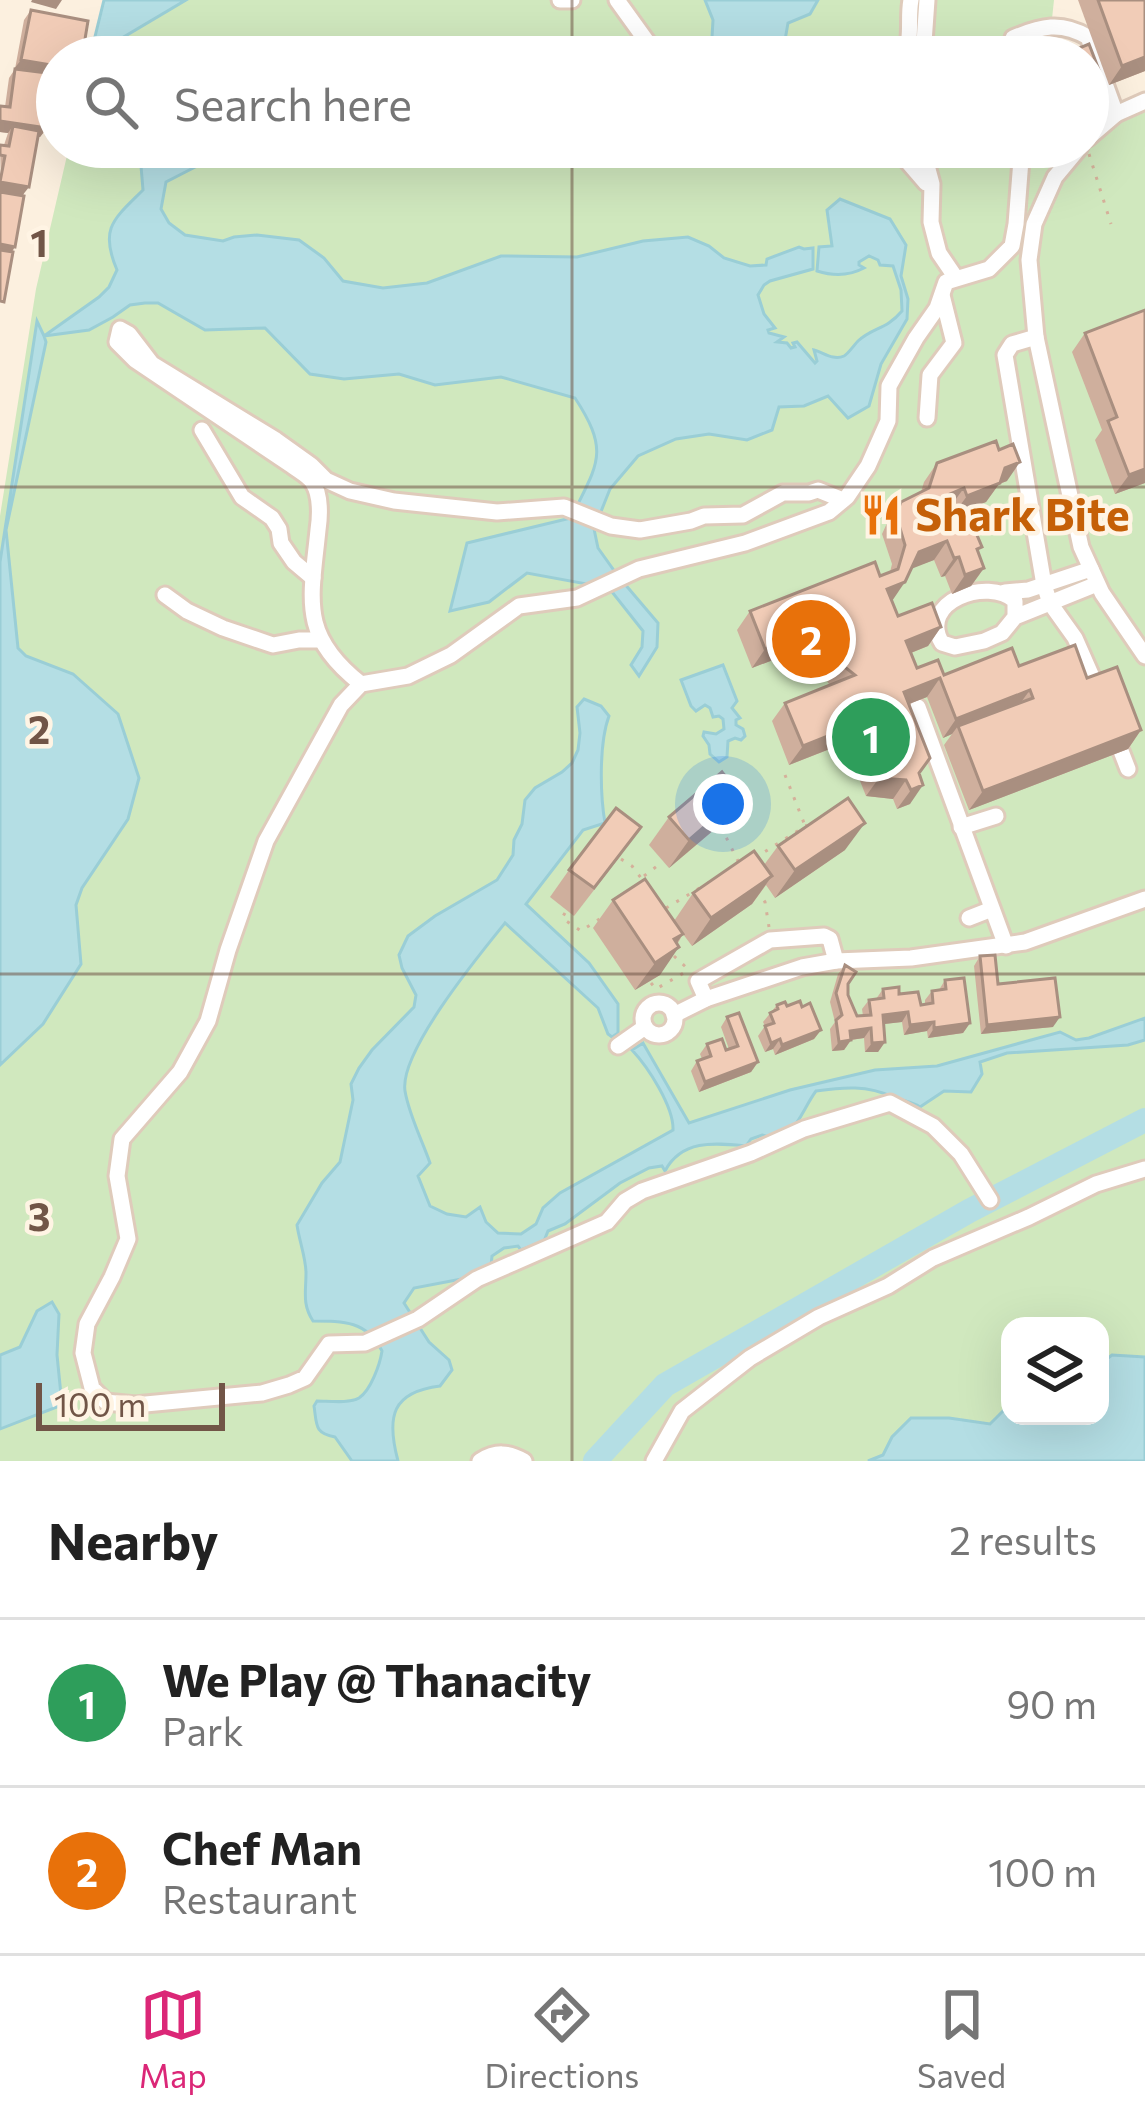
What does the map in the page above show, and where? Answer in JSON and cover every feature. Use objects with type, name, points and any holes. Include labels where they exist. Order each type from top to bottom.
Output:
[{"type":"street","points":[[560,0],[572,0]]},
{"type":"street","points":[[617,0],[643,36]]},
{"type":"street","points":[[909,36],[911,0]]},
{"type":"street","points":[[924,36],[927,0]]},
{"type":"street","points":[[1017,36],[1035,28],[1063,25],[1086,36]]},
{"type":"street","points":[[1109,96],[1116,115]]},
{"type":"street","points":[[1109,121],[1145,100]]},
{"type":"street","points":[[913,168],[926,183]]},
{"type":"street","points":[[928,168],[931,222],[939,253],[956,278]]},
{"type":"street","points":[[990,1200],[961,1154],[933,1126],[890,1103],[804,1129],[752,1153],[642,1191],[625,1201],[607,1222],[477,1279],[418,1319],[365,1342],[329,1344],[304,1378],[289,1385],[262,1393],[168,1402],[106,1402],[92,1388],[82,1353],[87,1324],[128,1239],[117,1176],[122,1139],[180,1072],[208,1021],[227,950],[266,841],[341,705],[361,684],[408,676],[451,655],[519,606],[577,598],[639,568],[728,548],[830,512],[868,466],[888,421],[889,386],[937,308],[946,282],[989,268],[1012,246],[1020,168]]},
{"type":"street","points":[[1063,168],[1034,224],[1029,260],[1036,337],[1074,525],[1094,576],[1145,656]]},
{"type":"street","points":[[927,418],[930,375],[953,343],[941,295]]},
{"type":"street","points":[[361,684],[339,667],[320,640],[310,607],[320,513],[314,483],[135,360],[117,342],[120,329],[152,364],[276,440],[326,480],[350,491],[394,501],[497,512],[565,507],[611,526],[640,530],[704,516],[743,515],[783,493],[818,490],[843,500]]},
{"type":"street","points":[[1036,337],[1012,344],[1005,356],[1044,585],[1049,603],[1075,638],[1096,688]]},
{"type":"street","points":[[202,430],[242,497],[272,518],[281,543],[313,578]]},
{"type":"street","points":[[1094,576],[1015,617],[1002,633],[969,646],[942,643],[934,631],[936,617],[945,606],[966,596],[986,590],[1019,592],[1094,576]]},
{"type":"street","points":[[1005,592],[1015,602],[1015,617]]},
{"type":"street","points":[[165,595],[187,611],[273,645],[320,640]]},
{"type":"street","points":[[918,707],[1006,946]]},
{"type":"street","points":[[1121,751],[1128,770]]},
{"type":"street","points":[[961,827],[997,816]]},
{"type":"street","points":[[617,1046],[640,1030],[645,1012],[654,1004],[666,1005],[674,1015],[706,999],[802,967],[1006,946],[1145,899]]},
{"type":"street","points":[[969,918],[992,909]]},
{"type":"street","points":[[706,999],[693,975],[770,940],[824,936],[830,939],[836,961]]},
{"type":"street","points":[[653,1461],[682,1411],[767,1348],[819,1317],[888,1286],[933,1258],[1096,1184],[1145,1169]]},
{"type":"street","points":[[480,1461],[497,1453],[524,1461]]},
{"type":"path","points":[[1090,168],[1112,224]]},
{"type":"path","points":[[784,775],[804,825]]},
{"type":"path","points":[[721,826],[739,864],[760,856],[804,825],[819,825]]},
{"type":"path","points":[[621,860],[632,866],[648,888]]},
{"type":"path","points":[[641,878],[661,863]]},
{"type":"path","points":[[655,915],[722,874]]},
{"type":"path","points":[[749,894],[756,889],[768,900],[770,940]]},
{"type":"path","points":[[566,913],[562,917],[580,932],[608,914]]},
{"type":"path","points":[[652,983],[656,989],[693,975],[673,955]]},
{"type":"green space","points":[[104,0],[1054,0],[1050,36],[95,36]]},
{"type":"green space","points":[[1145,101],[1145,1461],[0,1461],[0,516],[36,289],[64,168],[1109,168],[1109,115]]},
{"type":"water","points":[[104,0],[186,0],[125,36],[95,36]]},
{"type":"water","points":[[705,0],[818,0],[810,14],[788,23],[786,36],[712,36],[713,20]]},
{"type":"water","points":[[141,168],[193,168],[166,182],[161,209],[169,223],[185,235],[223,241],[257,235],[299,240],[324,258],[343,281],[383,288],[427,283],[501,256],[577,257],[643,241],[688,237],[724,258],[750,266],[766,265],[767,259],[799,247],[813,248],[813,269],[770,281],[758,295],[775,328],[769,333],[784,337],[777,342],[791,348],[797,342],[815,363],[814,350],[844,356],[902,311],[893,266],[880,265],[869,256],[859,262],[864,268],[853,273],[817,271],[819,247],[832,246],[827,210],[840,199],[890,219],[906,245],[901,276],[908,299],[907,319],[881,364],[869,406],[848,418],[828,396],[804,406],[779,407],[772,430],[747,440],[709,434],[676,439],[638,456],[610,489],[594,529],[598,548],[658,623],[657,647],[639,676],[631,665],[642,647],[643,631],[609,588],[527,573],[489,602],[450,611],[467,543],[571,518],[596,458],[593,432],[575,398],[501,377],[435,385],[399,374],[344,379],[310,374],[265,328],[205,330],[158,303],[130,305],[89,330],[44,336],[109,287],[117,270],[109,244],[112,225],[143,190]]},
{"type":"water","points":[[37,321],[46,342],[6,530],[18,648],[26,656],[73,674],[118,714],[139,778],[128,819],[82,888],[76,905],[81,964],[43,1024],[0,1065],[0,562]]},
{"type":"water","points":[[723,665],[737,701],[732,708],[740,718],[736,725],[745,736],[728,741],[727,757],[719,762],[703,736],[724,729],[723,719],[713,717],[705,705],[696,711],[681,680]]},
{"type":"water","points":[[584,699],[601,706],[609,716],[601,769],[605,823],[583,830],[526,904],[589,963],[618,1004],[618,1033],[608,1034],[598,1008],[505,923],[443,1004],[407,1074],[407,1100],[430,1163],[418,1176],[430,1206],[466,1217],[480,1207],[486,1222],[498,1233],[521,1234],[536,1224],[543,1208],[560,1193],[673,1130],[665,1099],[632,1050],[643,1043],[689,1123],[790,1090],[875,1070],[937,1066],[1060,1032],[1076,1040],[1089,1038],[1145,1018],[1145,1040],[1007,1053],[980,1062],[982,1074],[971,1092],[944,1091],[920,1107],[865,1089],[816,1091],[795,1125],[782,1136],[762,1135],[746,1146],[690,1148],[665,1171],[662,1166],[649,1168],[620,1183],[565,1224],[548,1231],[544,1241],[521,1250],[518,1246],[504,1248],[492,1256],[491,1266],[472,1277],[414,1288],[404,1303],[452,1370],[440,1386],[412,1394],[396,1409],[393,1431],[398,1461],[352,1461],[335,1437],[320,1430],[314,1406],[317,1401],[359,1398],[371,1383],[382,1351],[362,1328],[313,1321],[306,1303],[306,1267],[297,1225],[340,1162],[353,1100],[351,1084],[359,1068],[414,1007],[416,995],[399,955],[408,936],[497,880],[513,855],[525,800],[572,763],[580,733],[577,707]]},
{"type":"water","points":[[52,1302],[59,1314],[62,1405],[0,1429],[0,1355],[20,1347],[37,1311]]},
{"type":"water","points":[[1109,1357],[1145,1357],[1145,1461],[868,1461],[883,1455],[892,1437],[911,1418],[990,1424],[1001,1413],[1001,1425],[1109,1425]]},
{"type":"building","points":[[1098,0],[1145,0],[1145,57],[1122,66]]},
{"type":"building","points":[[31,10],[88,21],[86,36],[36,36],[36,62],[21,60]]},
{"type":"building","points":[[15,69],[36,72],[36,126],[0,121],[0,106],[10,107]]},
{"type":"building","points":[[13,126],[36,130],[29,187],[0,182],[5,156],[0,155],[0,145],[9,146]]},
{"type":"building","points":[[0,192],[24,196],[15,247],[0,244]]},
{"type":"building","points":[[0,250],[13,252],[4,302],[0,301]]},
{"type":"building","points":[[1145,310],[1145,469],[1129,475],[1108,421],[1117,417],[1085,333]]},
{"type":"building","points":[[996,441],[999,450],[1013,444],[1020,462],[1005,468],[1000,483],[967,496],[964,488],[950,494],[949,500],[958,526],[971,521],[982,547],[977,549],[984,568],[965,575],[947,541],[919,552],[905,582],[887,589],[898,616],[932,603],[941,627],[906,641],[917,668],[938,660],[944,675],[1012,648],[1019,666],[1075,645],[1087,678],[1117,667],[1141,730],[983,791],[958,726],[1033,698],[1030,690],[956,719],[940,678],[904,692],[930,758],[919,773],[923,785],[911,790],[906,780],[879,778],[858,724],[803,746],[785,703],[855,675],[841,664],[833,638],[835,622],[765,649],[750,611],[875,562],[880,576],[898,569],[905,545],[896,515],[901,502],[929,488],[937,463]]},
{"type":"building","points":[[722,772],[741,795],[689,840],[669,817]]},
{"type":"building","points":[[848,798],[865,823],[795,870],[778,846]]},
{"type":"building","points":[[616,808],[641,827],[594,888],[569,870]]},
{"type":"building","points":[[754,851],[772,876],[711,918],[693,893]]},
{"type":"building","points":[[645,879],[683,934],[674,939],[679,947],[655,963],[613,900]]},
{"type":"building","points":[[995,955],[998,984],[1055,978],[1060,1017],[987,1025],[980,956]]},
{"type":"building","points":[[845,965],[856,972],[848,984],[848,995],[857,1016],[871,1015],[869,1000],[884,998],[883,989],[899,987],[899,994],[918,992],[921,1005],[933,1003],[932,991],[946,989],[945,980],[964,978],[970,1023],[934,1028],[934,1022],[910,1025],[908,1012],[883,1015],[885,1042],[872,1043],[871,1028],[850,1031],[851,1040],[839,1042],[836,1020],[842,1015],[836,993]]},
{"type":"building","points":[[800,1001],[802,1007],[810,1003],[821,1030],[782,1045],[780,1039],[771,1043],[765,1026],[774,1023],[770,1013],[777,1005]]},
{"type":"building","points":[[739,1013],[758,1062],[705,1082],[697,1061],[711,1056],[707,1044],[722,1039],[726,1050],[738,1046],[727,1017]]},
{"type":"waterway","points":[[595,1461],[665,1385],[969,1211],[1145,1120]]},
{"type":"place","name":"Shark Bite","points":[[881,515]]},
{"type":"place","name":"Chef Man","points":[[811,639]]},
{"type":"place","name":"We Play @ Thanacity","points":[[871,737]]}]
